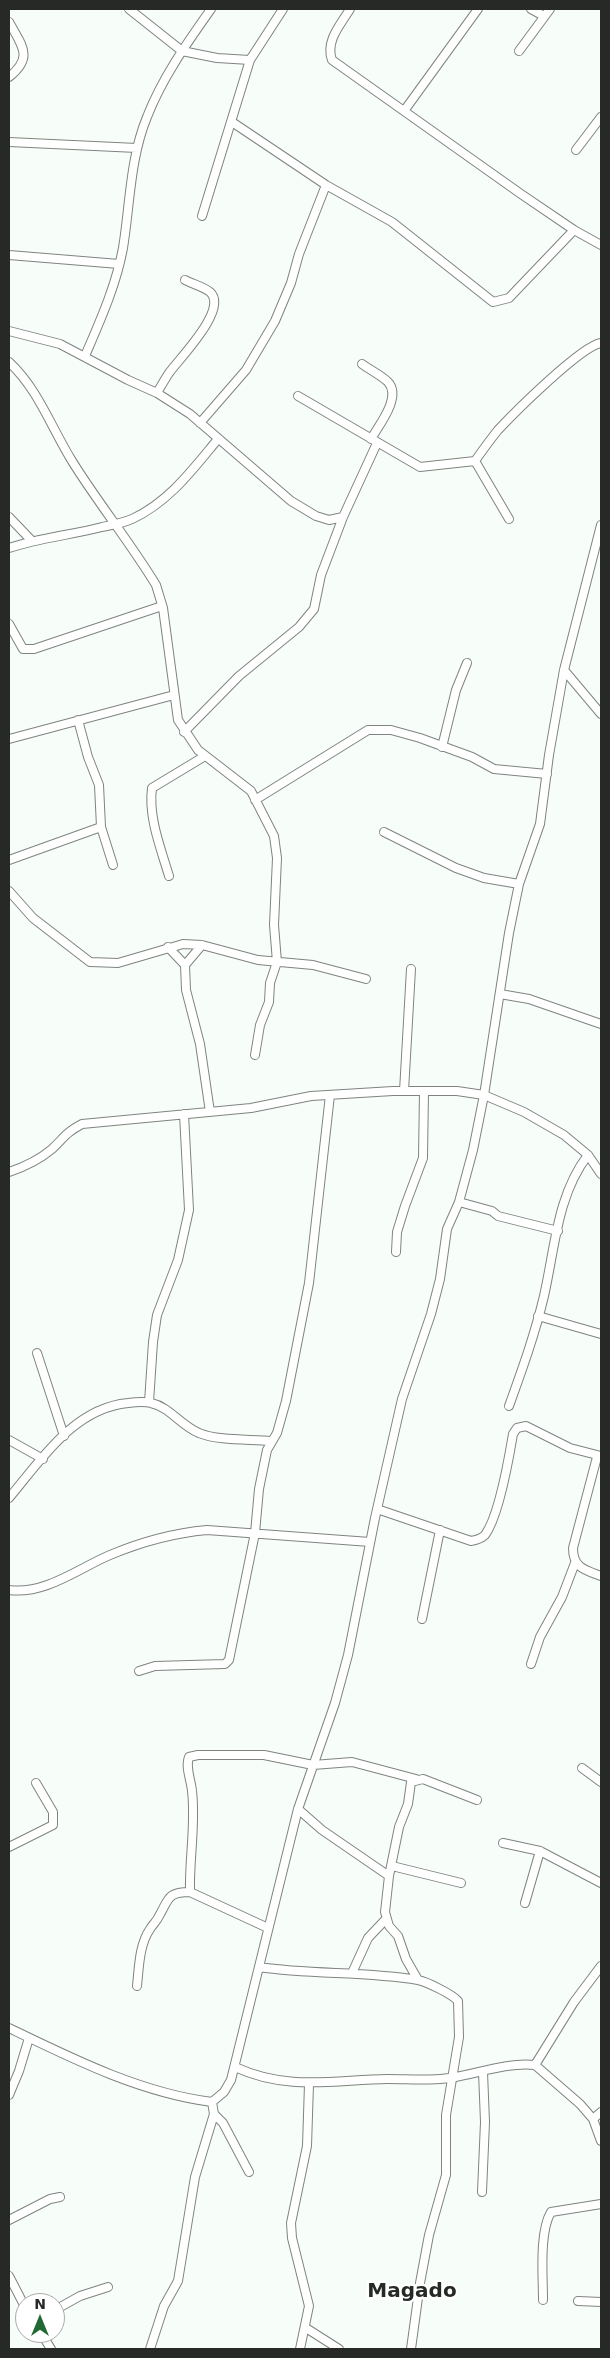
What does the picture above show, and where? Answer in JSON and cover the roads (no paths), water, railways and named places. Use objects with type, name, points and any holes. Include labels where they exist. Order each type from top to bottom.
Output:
[{"type":"street","points":[[129,9],[182,51],[217,58],[250,60]]},
{"type":"street","points":[[85,356],[112,292],[123,251],[137,148],[146,117],[182,51],[211,9]]},
{"type":"street","points":[[202,216],[250,60],[283,9]]},
{"type":"street","points":[[350,9],[330,42],[328,51],[332,60],[574,230],[601,245]]},
{"type":"street","points":[[404,111],[478,9]]},
{"type":"street","points":[[531,9],[544,16]]},
{"type":"street","points":[[519,51],[550,9]]},
{"type":"street","points":[[9,22],[24,51],[24,61],[20,68],[9,77]]},
{"type":"street","points":[[576,150],[601,117]]},
{"type":"street","points":[[232,122],[326,185],[392,222],[493,302],[509,298],[574,230]]},
{"type":"street","points":[[9,142],[137,148]]},
{"type":"street","points":[[200,423],[246,370],[267,335],[291,283],[299,254],[326,185]]},
{"type":"street","points":[[9,255],[119,264]]},
{"type":"street","points":[[158,393],[169,373],[207,324],[213,311],[214,300],[210,292],[185,280]]},
{"type":"street","points":[[9,331],[60,344],[128,380],[158,393],[200,423],[291,501],[316,516],[329,520],[343,517]]},
{"type":"street","points":[[298,396],[420,467],[474,461],[497,431],[526,401],[595,344],[601,344]]},
{"type":"street","points":[[9,362],[22,374],[39,400],[72,460],[156,584],[162,606],[178,720],[184,732],[205,756],[251,791],[274,836],[277,858],[274,925],[277,962],[270,983],[268,1002],[260,1025],[255,1055]]},
{"type":"street","points":[[184,732],[239,676],[299,627],[314,609],[321,575],[391,402],[393,391],[388,383],[362,364]]},
{"type":"street","points":[[9,548],[32,541],[65,537],[130,520],[147,511],[176,488],[218,439]]},
{"type":"street","points":[[474,461],[509,519]]},
{"type":"street","points":[[9,517],[32,541]]},
{"type":"street","points":[[9,2028],[116,2077],[192,2100],[212,2102],[224,2092],[235,2066],[298,1809],[335,1704],[348,1655],[370,1542],[402,1399],[431,1314],[440,1279],[447,1228],[459,1202],[473,1150],[484,1095],[508,933],[519,884],[540,824],[564,670],[601,525]]},
{"type":"street","points":[[9,624],[23,649],[34,650],[162,606]]},
{"type":"street","points":[[442,747],[456,690],[467,663]]},
{"type":"street","points":[[564,670],[601,714]]},
{"type":"street","points":[[9,738],[174,695]]},
{"type":"street","points":[[78,720],[88,757],[99,785],[101,826],[113,865]]},
{"type":"street","points":[[255,800],[368,730],[391,730],[472,757],[494,769],[547,774]]},
{"type":"street","points":[[169,876],[157,834],[151,797],[152,788],[205,756]]},
{"type":"street","points":[[9,860],[101,826]]},
{"type":"street","points":[[384,832],[456,868],[484,878],[519,884]]},
{"type":"street","points":[[9,891],[34,918],[90,962],[118,963],[183,944],[202,945],[258,960],[313,966],[366,979]]},
{"type":"street","points":[[185,966],[202,945]]},
{"type":"street","points":[[168,948],[185,966],[186,990],[200,1044],[210,1112]]},
{"type":"street","points":[[404,1091],[411,969]]},
{"type":"street","points":[[500,994],[529,999],[601,1024]]},
{"type":"street","points":[[9,1172],[36,1161],[52,1149],[67,1132],[82,1124],[251,1108],[330,1095],[404,1091],[456,1091],[484,1095],[524,1112],[564,1135],[588,1155],[601,1174]]},
{"type":"street","points":[[396,1252],[397,1232],[423,1158],[424,1091]]},
{"type":"street","points":[[139,1671],[155,1666],[225,1664],[229,1660],[256,1533],[259,1489],[267,1450],[271,1440],[277,1433],[286,1401],[309,1283],[330,1095]]},
{"type":"street","points":[[149,1402],[153,1342],[158,1315],[178,1260],[189,1210],[184,1114]]},
{"type":"street","points":[[509,1406],[538,1316],[568,1189],[576,1171],[588,1155]]},
{"type":"street","points":[[459,1202],[492,1211],[498,1216],[558,1231]]},
{"type":"street","points":[[538,1316],[601,1334]]},
{"type":"street","points":[[37,1353],[64,1436]]},
{"type":"street","points":[[9,1498],[78,1422],[111,1404],[149,1402],[164,1408],[198,1433],[212,1437],[271,1440]]},
{"type":"street","points":[[377,1509],[471,1540],[478,1540],[485,1535],[495,1511],[513,1434],[517,1428],[526,1426],[570,1448],[599,1457],[572,1548],[575,1563],[562,1597],[540,1637],[531,1664]]},
{"type":"street","points":[[9,1440],[43,1459]]},
{"type":"street","points":[[9,1590],[28,1589],[51,1583],[110,1555],[182,1532],[207,1530],[370,1542]]},
{"type":"street","points":[[422,1619],[440,1530]]},
{"type":"street","points":[[575,1563],[583,1569],[601,1576]]},
{"type":"street","points":[[190,1892],[190,1853],[193,1834],[192,1792],[187,1763],[189,1757],[198,1755],[264,1755],[312,1765],[352,1762],[416,1779],[423,1779],[477,1800]]},
{"type":"street","points":[[582,1768],[601,1782]]},
{"type":"street","points":[[416,1779],[411,1782],[408,1804],[399,1827],[389,1876],[386,1919],[398,1936],[406,1959],[418,1980]]},
{"type":"street","points":[[9,1847],[53,1825],[53,1812],[36,1783]]},
{"type":"street","points":[[298,1809],[322,1830],[389,1876]]},
{"type":"street","points":[[504,1843],[540,1851],[601,1883]]},
{"type":"street","points":[[525,1902],[540,1851]]},
{"type":"street","points":[[392,1866],[461,1883]]},
{"type":"street","points":[[137,1986],[140,1955],[149,1930],[158,1919],[171,1895],[178,1892],[190,1892],[268,1928]]},
{"type":"street","points":[[352,1973],[368,1938],[386,1919]]},
{"type":"street","points":[[535,2065],[558,2026],[601,1966]]},
{"type":"street","points":[[259,1967],[294,1972],[352,1973],[418,1980],[425,1982],[434,1989],[451,1993],[458,2001],[459,2037],[450,2078],[446,2115],[446,2175],[429,2235],[411,2349]]},
{"type":"street","points":[[9,2095],[29,2038]]},
{"type":"street","points":[[235,2066],[256,2076],[309,2084],[389,2079],[426,2080],[450,2078],[510,2065],[535,2065],[580,2104],[593,2119],[601,2141]]},
{"type":"street","points":[[482,2192],[485,2122],[483,2072]]},
{"type":"street","points":[[300,2349],[306,2328],[309,2306],[292,2238],[291,2223],[307,2146],[309,2084]]},
{"type":"street","points":[[150,2349],[164,2306],[178,2281],[195,2177],[214,2114],[212,2102]]},
{"type":"street","points":[[593,2119],[601,2112]]},
{"type":"street","points":[[214,2114],[223,2123],[249,2172]]},
{"type":"street","points":[[9,2220],[50,2199],[60,2197]]},
{"type":"street","points":[[543,2300],[544,2242],[547,2219],[551,2212],[601,2204]]},
{"type":"street","points":[[9,2276],[18,2293]]},
{"type":"street","points":[[65,2304],[80,2296],[108,2287]]},
{"type":"street","points":[[578,2301],[601,2302]]},
{"type":"street","points":[[306,2328],[339,2349]]},
{"type":"district","name":"Magado","points":[[412,2292]]}]
